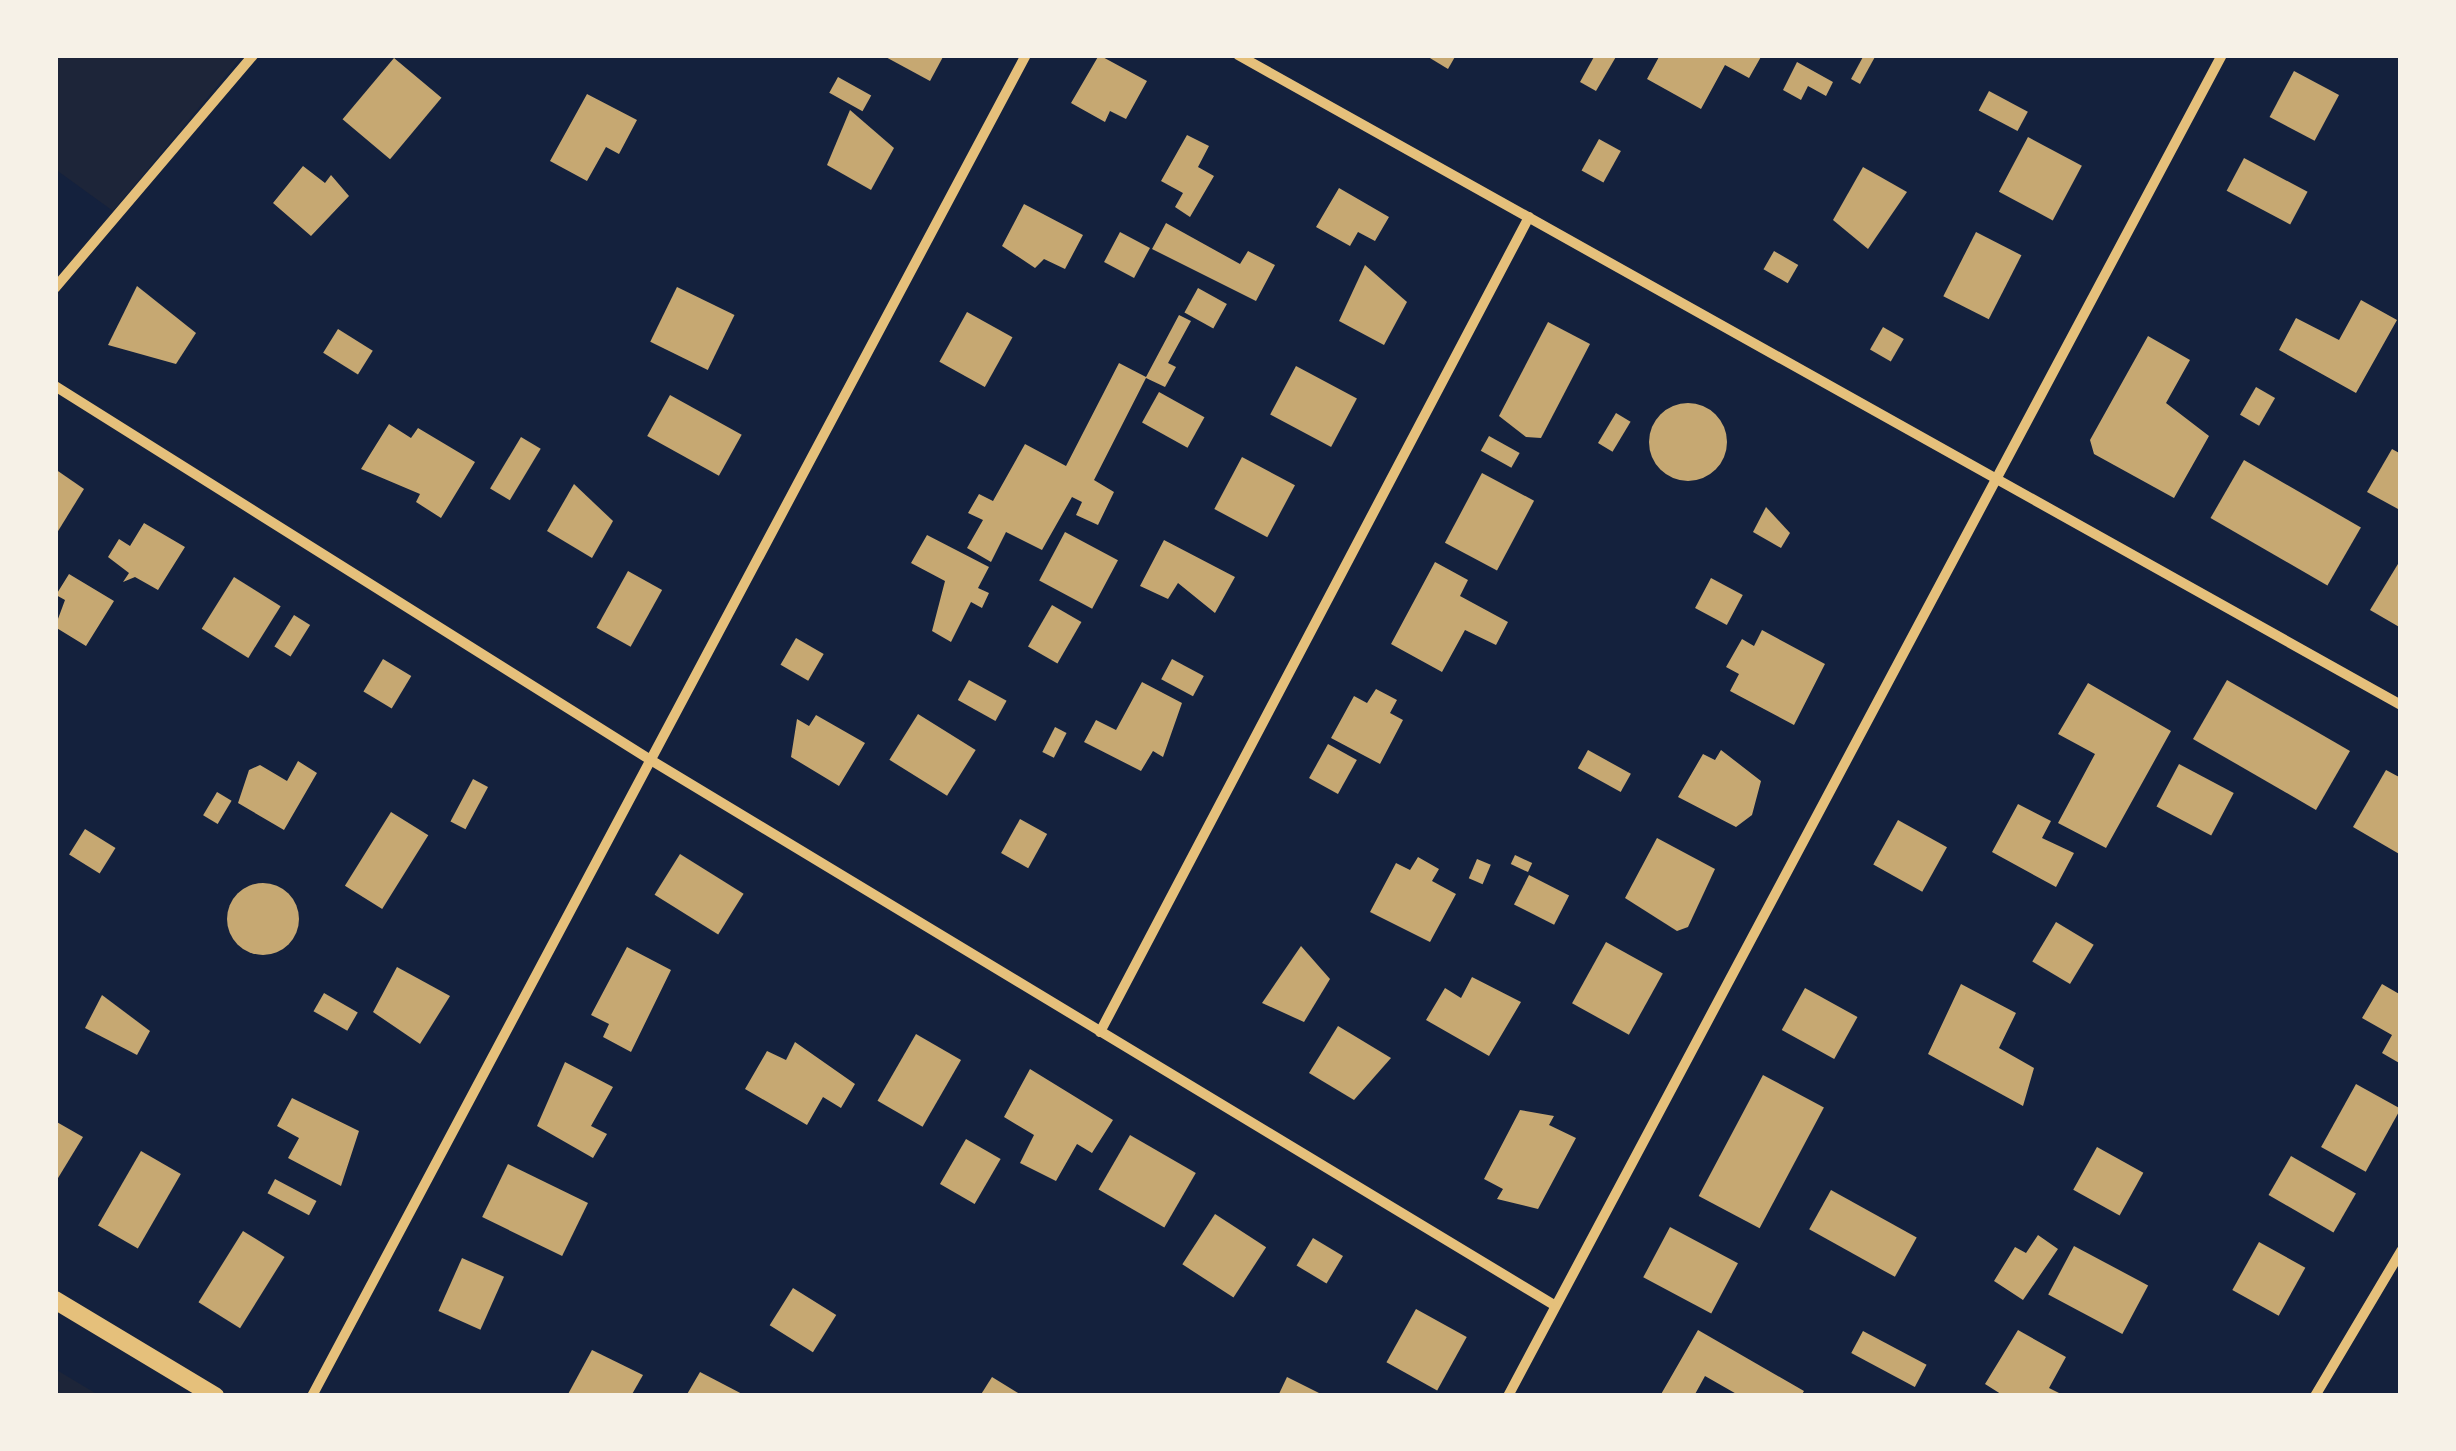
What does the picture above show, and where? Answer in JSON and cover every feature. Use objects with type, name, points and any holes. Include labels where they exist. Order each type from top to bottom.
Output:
[{"type":"street","points":[[55,288],[253,55]]},
{"type":"street","points":[[312,1396],[1026,55]]},
{"type":"street","points":[[1238,55],[2401,705]]},
{"type":"street","points":[[1508,1396],[2222,55]]},
{"type":"street","points":[[1100,1032],[1529,217]]},
{"type":"street","points":[[55,386],[649,759],[1554,1305]]},
{"type":"street","points":[[2315,1396],[2401,1251]]},
{"type":"street","points":[[55,1300],[214,1396]]},
{"type":"shaded area","points":[[55,55],[243,55],[113,211],[55,169]]},
{"type":"shaded area","points":[[55,1369],[100,1396],[55,1396]]},
{"type":"building","points":[[882,55],[944,55],[930,81]]},
{"type":"building","points":[[1099,55],[1147,81],[1126,119],[1110,111],[1105,122],[1071,103]]},
{"type":"building","points":[[1425,55],[1456,55],[1448,69]]},
{"type":"building","points":[[1595,55],[1617,55],[1596,91],[1580,82]]},
{"type":"building","points":[[1660,55],[1762,55],[1749,78],[1725,65],[1701,109],[1647,79]]},
{"type":"building","points":[[1864,55],[1876,55],[1860,84],[1851,79]]},
{"type":"building","points":[[394,58],[441,98],[390,159],[343,119]]},
{"type":"building","points":[[1797,62],[1833,82],[1826,96],[1808,86],[1801,100],[1783,90]]},
{"type":"building","points":[[2294,71],[2339,95],[2315,141],[2270,117]]},
{"type":"building","points":[[838,77],[871,95],[863,111],[829,93]]},
{"type":"building","points":[[1989,91],[2028,112],[2018,131],[1979,110]]},
{"type":"building","points":[[587,94],[637,120],[619,154],[606,147],[587,181],[550,161]]},
{"type":"building","points":[[850,110],[894,148],[871,190],[827,165]]},
{"type":"building","points":[[1187,135],[1209,146],[1198,167],[1214,176],[1190,217],[1175,207],[1183,193],[1161,181]]},
{"type":"building","points":[[2028,137],[2082,166],[2053,220],[1999,192]]},
{"type":"building","points":[[1599,139],[1621,151],[1603,183],[1582,170]]},
{"type":"building","points":[[2244,158],[2308,192],[2290,224],[2227,191]]},
{"type":"building","points":[[303,166],[325,183],[331,175],[349,196],[311,236],[273,203]]},
{"type":"building","points":[[1863,167],[1907,192],[1868,249],[1833,220]]},
{"type":"building","points":[[1339,188],[1389,217],[1375,241],[1358,232],[1350,246],[1316,227]]},
{"type":"building","points":[[1024,204],[1083,235],[1065,269],[1044,259],[1035,268],[1002,246]]},
{"type":"building","points":[[1166,223],[1240,264],[1248,251],[1275,265],[1256,301],[1152,249]]},
{"type":"building","points":[[1120,232],[1150,248],[1134,278],[1104,262]]},
{"type":"building","points":[[1976,232],[2021,255],[1989,319],[1943,296]]},
{"type":"building","points":[[1774,251],[1798,265],[1788,283],[1764,269]]},
{"type":"building","points":[[1365,265],[1407,302],[1384,345],[1339,321]]},
{"type":"building","points":[[137,286],[196,333],[176,364],[108,345]]},
{"type":"building","points":[[677,287],[735,315],[708,370],[650,342]]},
{"type":"building","points":[[1198,288],[1227,304],[1213,328],[1184,312]]},
{"type":"building","points":[[2361,300],[2397,320],[2356,393],[2279,350],[2296,318],[2339,340]]},
{"type":"building","points":[[967,312],[1012,337],[985,387],[939,362]]},
{"type":"building","points":[[1179,315],[1191,321],[1168,363],[1176,367],[1165,387],[1146,378],[1094,480],[1114,492],[1098,525],[1076,515],[1082,502],[1072,497],[1042,550],[1006,532],[991,562],[967,548],[983,520],[968,513],[979,494],[993,501],[1025,444],[1066,466],[1119,363],[1146,377]]},
{"type":"building","points":[[1548,322],[1590,344],[1541,438],[1526,437],[1499,416]]},
{"type":"building","points":[[1883,327],[1904,339],[1891,362],[1870,350]]},
{"type":"building","points":[[338,329],[373,351],[358,374],[323,353]]},
{"type":"building","points":[[2148,336],[2190,360],[2166,403],[2209,436],[2174,498],[2094,454],[2090,440]]},
{"type":"building","points":[[1296,366],[1357,398],[1331,447],[1270,415]]},
{"type":"building","points":[[2256,387],[2275,398],[2259,426],[2240,415]]},
{"type":"building","points":[[1159,392],[1204,417],[1188,448],[1142,423]]},
{"type":"building","points":[[670,395],[742,435],[719,476],[647,436]]},
{"type":"building","points":[[1688,403],[1703,406],[1715,415],[1724,427],[1724,457],[1715,469],[1703,478],[1688,481],[1673,478],[1661,469],[1652,457],[1649,442],[1652,427],[1661,415],[1673,406]]},
{"type":"building","points":[[1616,413],[1631,422],[1613,452],[1598,443]]},
{"type":"building","points":[[389,424],[411,438],[418,428],[475,462],[441,518],[416,502],[420,494],[361,469]]},
{"type":"building","points":[[1489,436],[1520,453],[1511,468],[1481,451]]},
{"type":"building","points":[[521,437],[541,449],[510,500],[490,488]]},
{"type":"building","points":[[2392,449],[2401,454],[2398,509],[2367,492]]},
{"type":"building","points":[[1242,457],[1295,485],[1267,537],[1214,509]]},
{"type":"building","points":[[2244,460],[2361,528],[2327,586],[2210,518]]},
{"type":"building","points":[[55,469],[84,489],[55,536]]},
{"type":"building","points":[[1482,473],[1534,501],[1497,570],[1445,543]]},
{"type":"building","points":[[574,484],[613,521],[592,558],[547,531]]},
{"type":"building","points":[[1766,507],[1790,533],[1781,548],[1753,532]]},
{"type":"building","points":[[144,523],[185,547],[158,590],[135,577],[123,582],[129,573],[108,557],[119,539],[130,546]]},
{"type":"building","points":[[1065,532],[1118,560],[1092,609],[1039,581]]},
{"type":"building","points":[[927,535],[989,567],[978,588],[989,593],[982,608],[971,602],[951,642],[932,631],[945,581],[911,563]]},
{"type":"building","points":[[1164,540],[1235,577],[1215,613],[1178,583],[1168,599],[1140,586]]},
{"type":"building","points":[[2401,559],[2401,628],[2370,610]]},
{"type":"building","points":[[1435,562],[1468,580],[1460,596],[1508,622],[1496,645],[1465,630],[1442,672],[1391,644]]},
{"type":"building","points":[[628,571],[662,590],[631,647],[596,628]]},
{"type":"building","points":[[69,574],[114,601],[86,646],[55,627],[65,600],[56,595]]},
{"type":"building","points":[[234,577],[281,606],[248,658],[202,629]]},
{"type":"building","points":[[1711,578],[1743,595],[1727,625],[1695,608]]},
{"type":"building","points":[[1052,605],[1081,622],[1057,664],[1028,647]]},
{"type":"building","points":[[294,615],[310,625],[291,656],[274,646]]},
{"type":"building","points":[[1762,630],[1825,664],[1794,725],[1730,691],[1739,674],[1726,667],[1742,639],[1754,646]]},
{"type":"building","points":[[796,638],[824,654],[808,681],[780,665]]},
{"type":"building","points":[[383,659],[411,676],[392,709],[363,692]]},
{"type":"building","points":[[1172,659],[1204,676],[1193,696],[1161,679]]},
{"type":"building","points":[[969,680],[1007,701],[995,721],[958,700]]},
{"type":"building","points":[[2227,680],[2350,751],[2316,810],[2193,739]]},
{"type":"building","points":[[1142,682],[1182,703],[1163,757],[1153,751],[1141,771],[1084,742],[1096,720],[1116,730]]},
{"type":"building","points":[[2088,683],[2171,731],[2106,848],[2058,823],[2095,754],[2058,734]]},
{"type":"building","points":[[1376,689],[1397,700],[1390,713],[1403,720],[1380,764],[1331,738],[1354,696],[1367,703]]},
{"type":"building","points":[[918,714],[976,750],[947,796],[889,760]]},
{"type":"building","points":[[816,715],[865,743],[839,786],[791,757],[797,719],[809,726]]},
{"type":"building","points":[[1055,727],[1067,733],[1054,758],[1042,752]]},
{"type":"building","points":[[1328,744],[1357,760],[1338,794],[1309,778]]},
{"type":"building","points":[[1588,750],[1631,774],[1621,792],[1578,768]]},
{"type":"building","points":[[1721,750],[1761,781],[1752,815],[1736,827],[1678,797],[1703,754],[1715,760]]},
{"type":"building","points":[[298,761],[317,773],[284,830],[238,803],[249,770],[260,765],[287,781]]},
{"type":"building","points":[[2179,764],[2234,793],[2211,835],[2156,806]]},
{"type":"building","points":[[2386,770],[2401,778],[2401,855],[2353,827]]},
{"type":"building","points":[[473,779],[488,787],[465,829],[450,821]]},
{"type":"building","points":[[217,792],[232,801],[218,824],[203,815]]},
{"type":"building","points":[[2018,804],[2051,821],[2042,838],[2074,853],[2056,887],[1992,852]]},
{"type":"building","points":[[391,812],[428,835],[382,909],[345,886]]},
{"type":"building","points":[[1020,819],[1047,834],[1028,868],[1001,853]]},
{"type":"building","points":[[1898,820],[1947,847],[1922,892],[1873,865]]},
{"type":"building","points":[[85,829],[116,848],[100,874],[69,854]]},
{"type":"building","points":[[1657,838],[1715,869],[1688,927],[1677,931],[1625,898]]},
{"type":"building","points":[[680,854],[744,894],[718,934],[655,895]]},
{"type":"building","points":[[1515,855],[1532,863],[1528,872],[1511,864]]},
{"type":"building","points":[[1418,857],[1439,869],[1432,881],[1456,894],[1430,942],[1370,912],[1396,863],[1410,870]]},
{"type":"building","points":[[1477,859],[1491,865],[1483,884],[1469,878]]},
{"type":"building","points":[[1529,875],[1569,895],[1554,925],[1514,904]]},
{"type":"building","points":[[263,883],[289,893],[299,919],[289,945],[263,955],[237,945],[227,919],[237,893]]},
{"type":"building","points":[[2056,922],[2094,945],[2070,984],[2032,961]]},
{"type":"building","points":[[1606,942],[1663,974],[1629,1035],[1572,1003]]},
{"type":"building","points":[[1301,946],[1330,979],[1304,1022],[1262,1003]]},
{"type":"building","points":[[627,947],[671,970],[631,1052],[603,1037],[609,1024],[591,1015]]},
{"type":"building","points":[[397,967],[450,996],[420,1044],[373,1012]]},
{"type":"building","points":[[1472,977],[1521,1002],[1489,1056],[1426,1020],[1445,988],[1461,998]]},
{"type":"building","points":[[1961,984],[2016,1013],[1999,1048],[2034,1068],[2023,1106],[1928,1054]]},
{"type":"building","points":[[2382,984],[2401,995],[2401,1064],[2382,1053],[2392,1035],[2362,1018]]},
{"type":"building","points":[[1805,988],[1857,1017],[1834,1059],[1782,1030]]},
{"type":"building","points":[[324,993],[358,1012],[347,1031],[314,1011]]},
{"type":"building","points":[[102,995],[150,1031],[137,1055],[85,1028]]},
{"type":"building","points":[[1338,1026],[1391,1058],[1354,1100],[1309,1073]]},
{"type":"building","points":[[916,1034],[961,1060],[923,1127],[878,1101]]},
{"type":"building","points":[[795,1042],[855,1084],[841,1108],[823,1097],[807,1125],[745,1089],[767,1051],[786,1060]]},
{"type":"building","points":[[565,1062],[613,1087],[591,1126],[607,1134],[593,1158],[537,1126]]},
{"type":"building","points":[[1030,1069],[1113,1120],[1092,1153],[1077,1144],[1056,1181],[1020,1163],[1034,1135],[1004,1117]]},
{"type":"building","points":[[1763,1075],[1824,1107],[1760,1228],[1699,1196]]},
{"type":"building","points":[[2356,1084],[2401,1109],[2366,1172],[2321,1147]]},
{"type":"building","points":[[292,1098],[359,1131],[341,1186],[288,1158],[299,1138],[277,1126]]},
{"type":"building","points":[[1520,1110],[1554,1116],[1549,1125],[1576,1138],[1538,1209],[1497,1199],[1503,1189],[1484,1179]]},
{"type":"building","points":[[55,1121],[83,1137],[55,1183]]},
{"type":"building","points":[[1130,1135],[1196,1173],[1164,1228],[1098,1190]]},
{"type":"building","points":[[966,1139],[1001,1159],[975,1204],[940,1184]]},
{"type":"building","points":[[2097,1147],[2143,1173],[2120,1216],[2073,1190]]},
{"type":"building","points":[[141,1151],[181,1174],[138,1248],[98,1225]]},
{"type":"building","points":[[2291,1156],[2356,1194],[2333,1232],[2268,1195]]},
{"type":"building","points":[[508,1164],[588,1203],[562,1256],[482,1217]]},
{"type":"building","points":[[275,1179],[316,1201],[309,1215],[267,1193]]},
{"type":"building","points":[[1831,1190],[1917,1238],[1895,1277],[1809,1229]]},
{"type":"building","points":[[1215,1214],[1266,1247],[1233,1298],[1182,1264]]},
{"type":"building","points":[[1670,1227],[1738,1263],[1711,1313],[1643,1277]]},
{"type":"building","points":[[243,1231],[285,1257],[240,1328],[198,1302]]},
{"type":"building","points":[[2038,1235],[2058,1249],[2023,1300],[1994,1281],[2015,1247],[2026,1253]]},
{"type":"building","points":[[1313,1238],[1343,1256],[1327,1283],[1297,1265]]},
{"type":"building","points":[[2259,1242],[2305,1268],[2279,1316],[2232,1290]]},
{"type":"building","points":[[2074,1246],[2148,1285],[2122,1334],[2048,1295]]},
{"type":"building","points":[[462,1258],[504,1277],[480,1330],[438,1311]]},
{"type":"building","points":[[793,1288],[836,1315],[813,1352],[770,1325]]},
{"type":"building","points":[[1416,1309],[1467,1337],[1437,1390],[1386,1362]]},
{"type":"building","points":[[1698,1330],[1804,1391],[1801,1396],[1740,1396],[1705,1376],[1694,1396],[1660,1396]]},
{"type":"building","points":[[2018,1330],[2066,1357],[2049,1388],[2065,1396],[2004,1396],[1985,1384]]},
{"type":"building","points":[[1863,1331],[1927,1365],[1915,1387],[1851,1353]]},
{"type":"building","points":[[592,1350],[643,1375],[631,1396],[567,1396]]},
{"type":"building","points":[[700,1372],[746,1396],[686,1396]]},
{"type":"building","points":[[992,1377],[1023,1396],[980,1396]]},
{"type":"building","points":[[1287,1377],[1325,1396],[1278,1396]]}]
